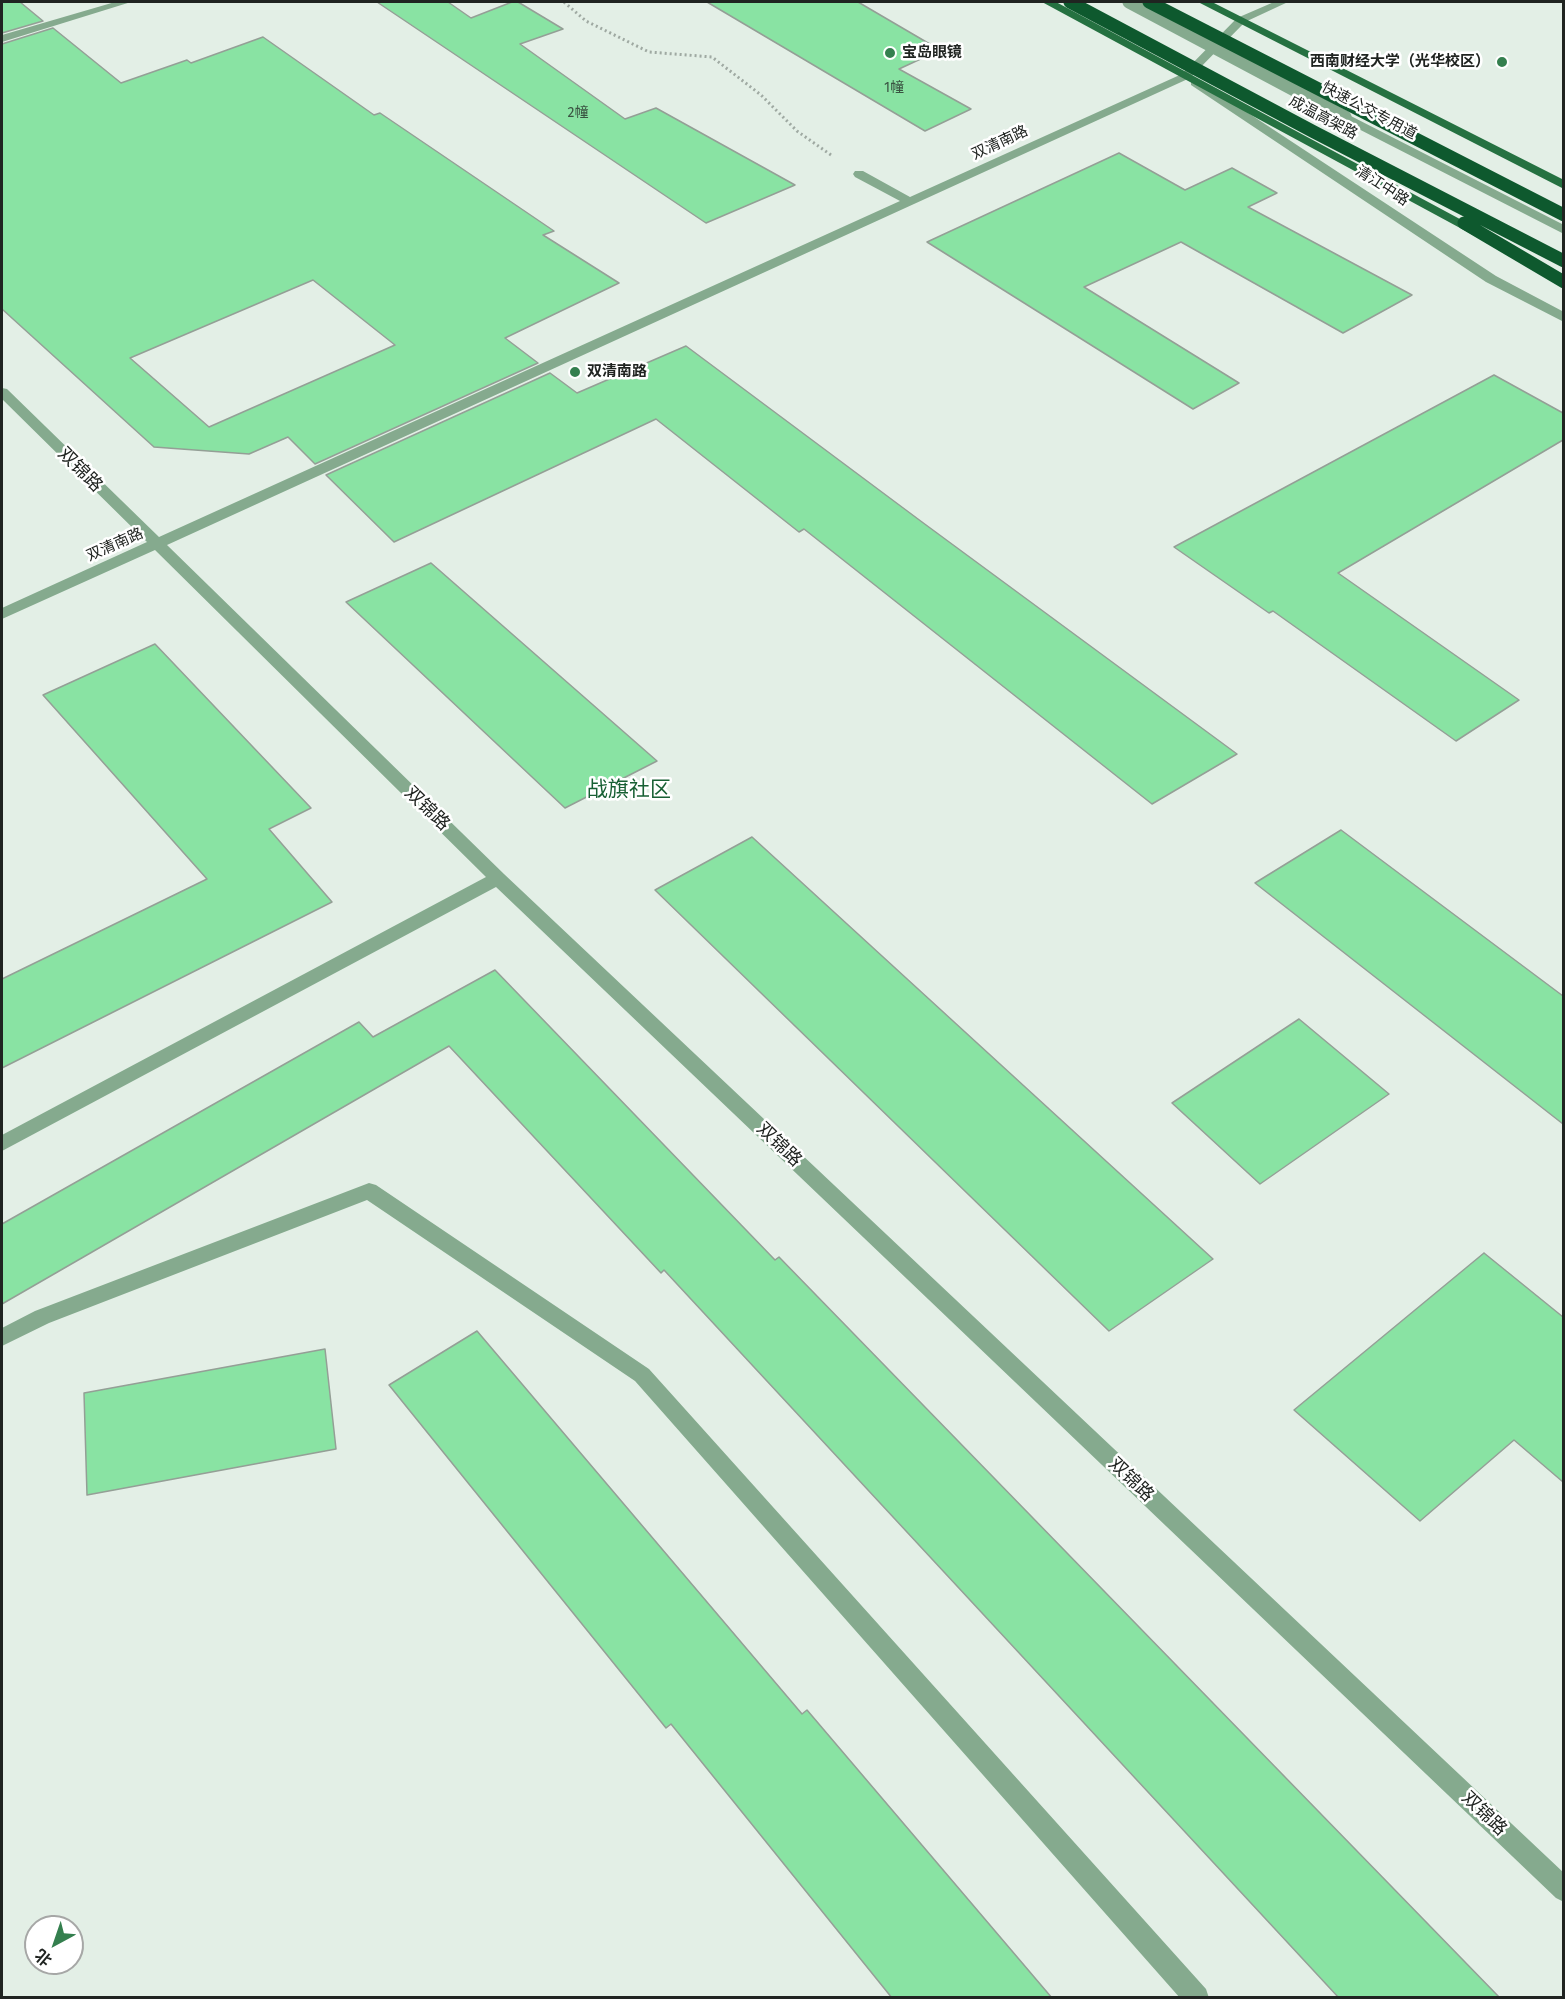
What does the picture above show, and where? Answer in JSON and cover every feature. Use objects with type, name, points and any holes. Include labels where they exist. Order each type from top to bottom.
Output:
[{"type":"highway","name":"成温高架路","points":[[1070,2],[1563,261]]},
{"type":"highway","name":"成温高架路","points":[[1149,2],[1563,215]]},
{"type":"highway","points":[[1314,132],[1563,282]]},
{"type":"main road","name":"清江中路","points":[[1048,2],[1563,277]]},
{"type":"main road","points":[[1204,2],[1563,185]]},
{"type":"street","points":[[2,39],[125,2]]},
{"type":"street","name":"快速公交专用道","points":[[1128,2],[1563,230]]},
{"type":"street","points":[[1241,20],[1282,2]]},
{"type":"street","name":"双清南路","points":[[2,614],[1186,76],[1241,20]]},
{"type":"street","name":"清江中路","points":[[1186,76],[1491,279],[1563,318]]},
{"type":"street","points":[[859,174],[910,202]]},
{"type":"street","name":"双锦路","points":[[2,392],[498,878],[1563,1890]]},
{"type":"street","points":[[2,1144],[498,878]]},
{"type":"street","points":[[2,1338],[42,1317],[369,1191],[642,1375],[1197,1998]]},
{"type":"path","points":[[564,2],[586,21],[649,52],[712,57],[761,95],[797,131],[859,174]]},
{"type":"building","points":[[2,2],[20,2],[43,21],[2,33]]},
{"type":"building","points":[[377,2],[448,2],[471,18],[512,2],[518,2],[563,29],[520,44],[625,119],[656,108],[795,185],[706,223]]},
{"type":"building","points":[[707,2],[858,2],[940,50],[899,69],[971,109],[925,131]]},
{"type":"building","points":[[53,28],[121,83],[187,60],[191,63],[263,37],[374,115],[380,113],[554,231],[543,235],[619,283],[505,338],[538,363],[315,464],[288,437],[249,454],[154,447],[2,309],[2,44]],"holes":[[[313,280],[395,345],[209,427],[130,358]]]},
{"type":"building","points":[[1119,153],[1185,190],[1232,168],[1277,193],[1248,207],[1412,295],[1343,333],[1181,242],[1084,287],[1239,383],[1193,409],[927,242]]},
{"type":"building","points":[[686,346],[1237,754],[1152,804],[804,529],[799,532],[656,419],[394,542],[326,475],[550,373],[577,393]]},
{"type":"building","points":[[1494,375],[1563,413],[1563,440],[1338,573],[1519,700],[1456,741],[1273,611],[1269,613],[1174,547]]},
{"type":"building","points":[[431,563],[657,761],[565,808],[346,602]]},
{"type":"building","points":[[155,644],[311,808],[269,829],[332,902],[2,1068],[2,979],[207,879],[43,695]]},
{"type":"building","points":[[1341,830],[1563,996],[1563,1124],[1255,883]]},
{"type":"building","points":[[752,837],[1213,1259],[1109,1331],[655,890]]},
{"type":"building","points":[[495,970],[775,1260],[779,1257],[1500,1998],[1339,1998],[664,1270],[661,1273],[449,1046],[2,1304],[2,1224],[359,1022],[373,1037]]},
{"type":"building","points":[[1299,1019],[1389,1094],[1260,1184],[1172,1103]]},
{"type":"building","points":[[1484,1253],[1563,1317],[1563,1482],[1514,1440],[1420,1521],[1294,1410]]},
{"type":"building","points":[[477,1331],[802,1714],[807,1710],[1052,1998],[892,1998],[671,1724],[666,1728],[389,1385]]},
{"type":"building","points":[[325,1349],[336,1449],[87,1495],[84,1393]]},
{"type":"place","name":"宝岛眼镜","points":[[890,53]]},
{"type":"place","name":"西南财经大学（光华校区）","points":[[1502,62]]},
{"type":"place","name":"双清南路","points":[[575,372]]},
{"type":"district","name":"战旗社区","points":[[629,790]]}]
